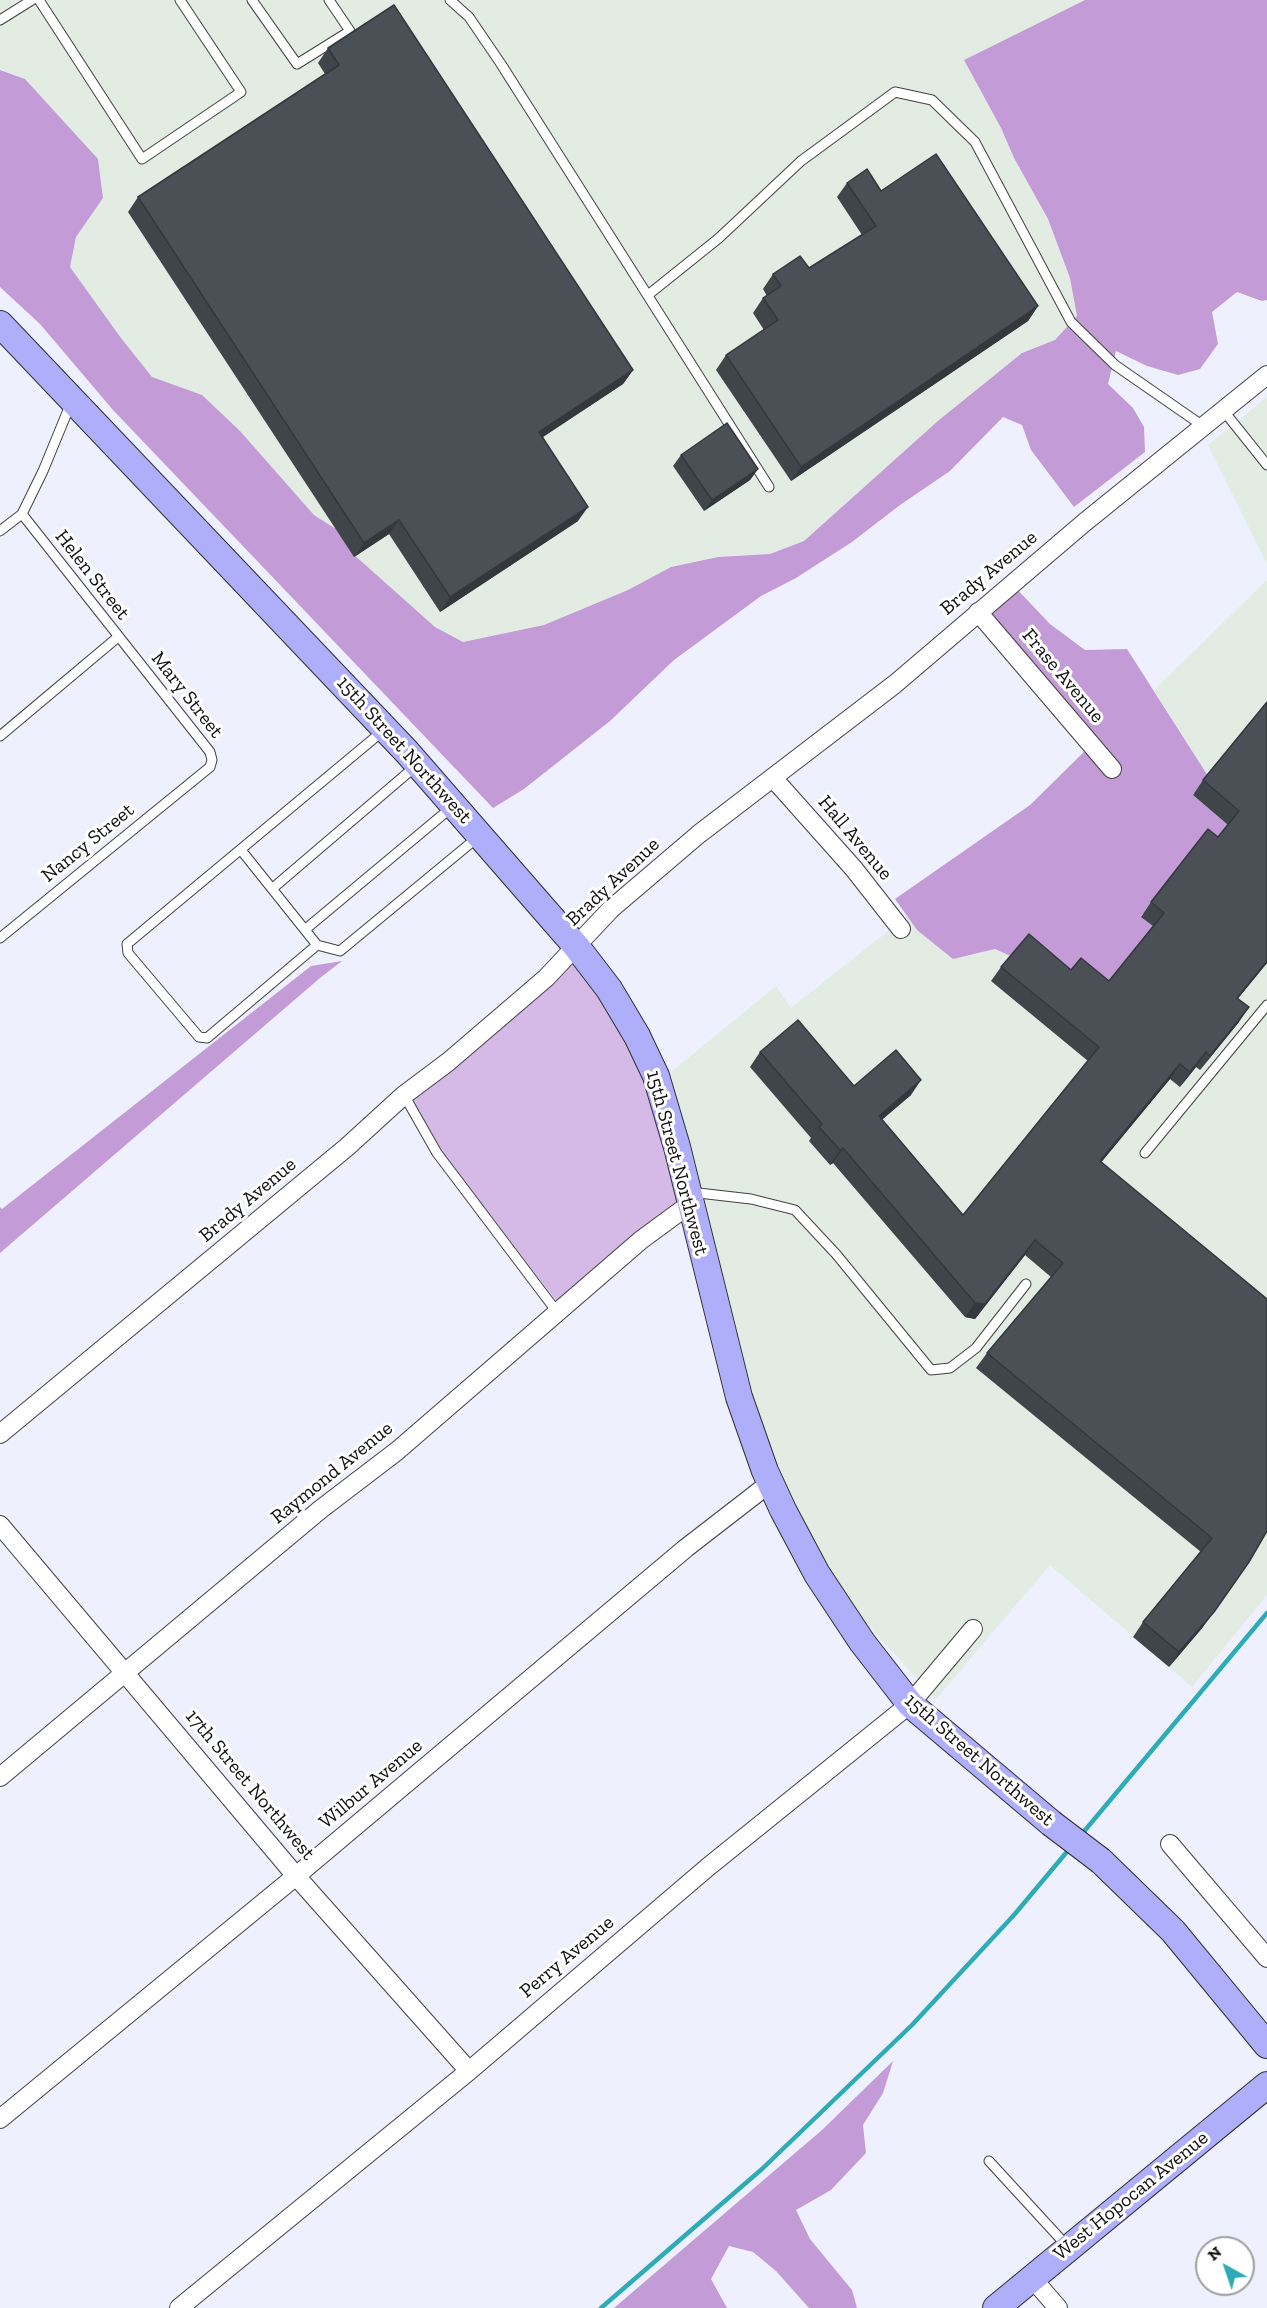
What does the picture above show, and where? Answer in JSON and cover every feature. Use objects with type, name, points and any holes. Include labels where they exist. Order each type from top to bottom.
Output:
[{"type":"street","name":"15th Street Northwest","points":[[0,324],[386,729],[576,946],[609,989],[638,1036],[656,1076],[739,1397],[770,1483],[817,1574],[862,1642],[910,1704],[1051,1823],[1101,1861],[1173,1930],[1267,2045]]},
{"type":"street","name":"Brady Avenue","points":[[0,1434],[329,1162],[404,1095],[448,1062],[546,978],[611,909],[699,834],[894,684],[978,612],[1267,375]]},
{"type":"street","name":"Frase Avenue","points":[[978,612],[1112,769]]},
{"type":"street","name":"Hall Avenue","points":[[773,778],[854,869],[901,929]]},
{"type":"street","name":"Raymond Avenue","points":[[0,1777],[321,1509],[397,1451],[689,1198]]},
{"type":"street","name":"Wilbur Avenue","points":[[0,2119],[296,1876],[686,1548],[770,1483]]},
{"type":"street","name":"17th Street Northwest","points":[[0,1525],[296,1876],[469,2071]]},
{"type":"street","name":"Perry Avenue","points":[[179,2308],[469,2071],[708,1867],[910,1704],[973,1629]]},
{"type":"street","points":[[1170,1844],[1267,1958]]},
{"type":"street","name":"West Hopocan Avenue","points":[[996,2308],[1265,2090]]},
{"type":"street","points":[[1032,2278],[1059,2308]]},
{"type":"lane","points":[[0,20],[32,0]]},
{"type":"lane","points":[[39,0],[142,159],[241,92],[180,0]]},
{"type":"lane","points":[[252,0],[297,64],[350,31],[329,0]]},
{"type":"lane","points":[[450,0],[469,17],[501,64],[770,487]]},
{"type":"lane","points":[[648,296],[719,238],[801,161],[895,92],[932,100],[975,142],[1071,322],[1115,365],[1203,426]]},
{"type":"lane","points":[[0,531],[22,514],[44,471],[73,398]]},
{"type":"lane","points":[[1223,410],[1267,465]]},
{"type":"lane","name":"Helen Street","points":[[0,736],[118,637],[22,514]]},
{"type":"lane","name":"Mary Street","points":[[118,637],[210,752],[212,760],[210,767],[200,776]]},
{"type":"lane","points":[[317,945],[207,1038],[199,1037],[128,953],[127,944],[386,729]]},
{"type":"lane","points":[[273,888],[418,765]]},
{"type":"lane","name":"Nancy Street","points":[[0,938],[200,776]]},
{"type":"lane","points":[[307,928],[454,805]]},
{"type":"lane","points":[[241,850],[307,928],[317,945],[340,951],[480,835]]},
{"type":"lane","points":[[1145,1153],[1267,1005]]},
{"type":"lane","points":[[404,1095],[437,1153],[519,1258],[557,1312]]},
{"type":"lane","points":[[689,1198],[751,1199],[795,1210],[836,1254],[931,1370],[950,1368],[976,1348],[1026,1284]]},
{"type":"lane","points":[[989,2161],[1069,2248]]},
{"type":"shaded area","points":[[0,0],[1085,0],[964,60],[1001,128],[1014,159],[1048,219],[1070,278],[1077,316],[1055,340],[1022,353],[939,420],[804,541],[770,554],[718,557],[671,567],[628,590],[544,625],[463,642],[435,627],[351,553],[336,529],[314,515],[240,431],[176,387],[152,377],[121,338],[70,267],[76,237],[103,198],[98,159],[25,79],[0,69]]},
{"type":"shaded area","points":[[1085,0],[1267,0],[1267,300],[1262,301],[1237,292],[1212,312],[1218,344],[1200,369],[1178,375],[1147,366],[1116,351],[1108,384],[1133,408],[1144,427],[1145,452],[1074,507],[1031,450],[1022,425],[1003,417],[950,471],[900,505],[852,542],[796,578],[761,596],[674,660],[610,721],[524,789],[493,808],[113,410],[40,324],[0,287],[0,70],[25,79],[98,159],[103,198],[76,237],[70,267],[152,377],[202,395],[240,431],[314,515],[336,529],[352,553],[435,627],[463,642],[544,625],[628,590],[671,567],[718,557],[770,554],[804,541],[939,420],[1022,353],[1055,340],[1077,316],[1070,278],[1048,219],[964,60]]},
{"type":"shaded area","points":[[1267,397],[1267,564],[1208,445]]},
{"type":"shaded area","points":[[1267,580],[1267,1595],[1192,1687],[1050,1565],[936,1699],[838,1593],[802,1527],[752,1394],[665,1077],[776,986],[791,1008],[907,916],[917,930],[973,955],[995,949],[1153,927],[1141,917],[1193,795],[1208,776],[1154,690]]},
{"type":"shaded area","points":[[1012,584],[1050,624],[1085,650],[1127,649],[1208,776],[1193,795],[1229,826],[1141,916],[1154,927],[1099,995],[995,949],[953,959],[917,930],[895,899],[1030,805],[1091,745],[978,612]]},
{"type":"shaded area","points":[[576,956],[632,1039],[685,1201],[557,1302],[441,1151],[409,1096]]},
{"type":"shaded area","points":[[342,961],[0,1253],[0,1207],[2,1209],[311,966]]},
{"type":"shaded area","points":[[893,2061],[883,2093],[863,2125],[866,2153],[831,2190],[796,2210],[810,2239],[852,2290],[857,2308],[809,2308],[776,2271],[753,2252],[729,2246],[711,2279],[727,2308],[614,2308],[822,2130]]},
{"type":"building","points":[[394,5],[633,370],[539,432],[588,507],[450,597],[399,520],[364,543],[138,197],[339,65],[328,48]]},
{"type":"building","points":[[936,154],[1038,306],[801,467],[726,355],[778,320],[763,298],[781,286],[773,274],[800,256],[809,268],[876,226],[847,183],[867,169],[881,191]]},
{"type":"building","points":[[727,423],[758,469],[712,500],[681,455]]},
{"type":"building","points":[[1267,702],[1267,961],[1237,998],[1249,1007],[1210,1056],[1206,1052],[1190,1072],[1180,1064],[1100,1161],[1267,1299],[1267,1531],[1249,1562],[1214,1612],[1179,1652],[1143,1622],[1212,1538],[987,1353],[1063,1263],[1035,1240],[985,1304],[975,1303],[843,1148],[840,1150],[819,1127],[822,1124],[760,1052],[798,1020],[854,1086],[896,1050],[921,1080],[879,1116],[963,1215],[1099,1047],[1001,967],[1029,934],[1071,970],[1081,958],[1109,981],[1164,913],[1151,902],[1208,829],[1218,837],[1239,811],[1203,780]]},
{"type":"railway","points":[[601,2308],[762,2169],[912,2025],[1014,1915],[1267,1613]]}]
